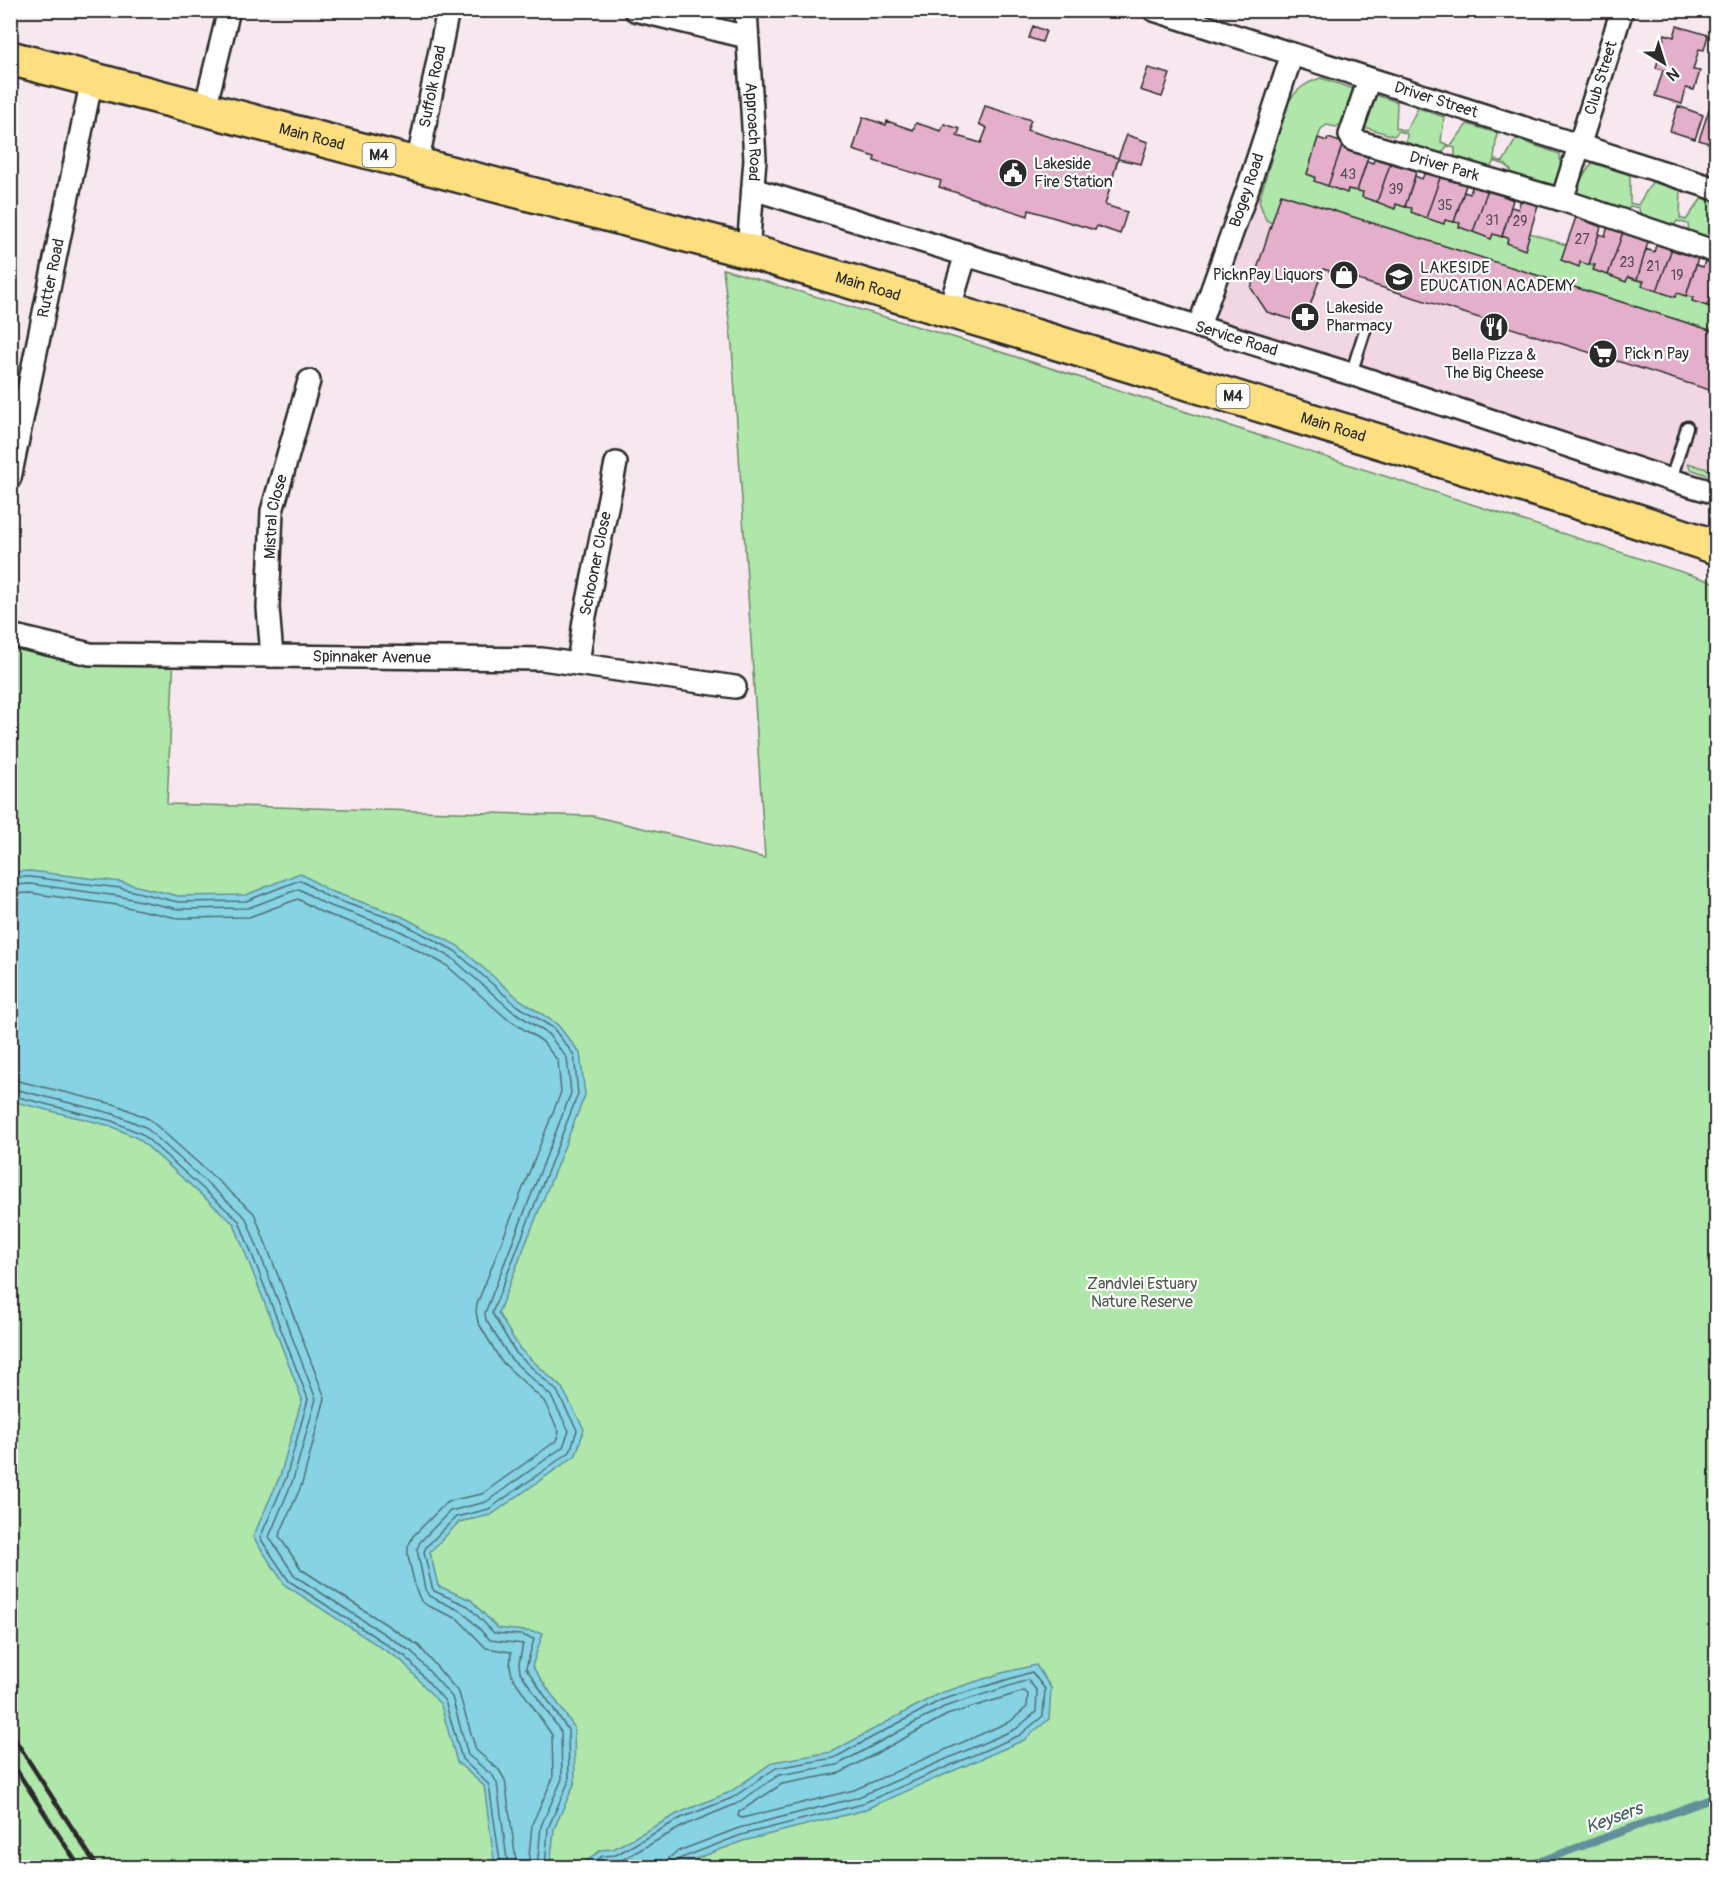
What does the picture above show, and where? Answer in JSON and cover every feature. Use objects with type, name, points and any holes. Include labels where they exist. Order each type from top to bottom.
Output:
[{"type":"main road","name":"Main Road","points":[[10,58],[748,251],[1610,512],[1716,547]]},
{"type":"street","points":[[205,108],[230,10]]},
{"type":"street","name":"Suffolk Road","points":[[417,165],[448,10]]},
{"type":"street","points":[[635,10],[747,37]]},
{"type":"street","name":"Approach Road","points":[[746,10],[755,159],[748,251]]},
{"type":"street","name":"Driver Street","points":[[1154,10],[1716,189]]},
{"type":"street","name":"Club Street","points":[[1565,191],[1622,10]]},
{"type":"street","name":"Bogey Road","points":[[1199,326],[1292,54]]},
{"type":"street","name":"Rutter Road","points":[[10,478],[92,79]]},
{"type":"street","name":"Driver Park","points":[[1369,79],[1350,135],[1353,140],[1565,191],[1716,252]]},
{"type":"street","name":"Service Road","points":[[753,189],[1199,326],[1716,493]]},
{"type":"street","points":[[949,310],[966,254]]},
{"type":"street","name":"Mistral Close","points":[[272,656],[268,608],[272,511],[309,381]]},
{"type":"street","name":"Schooner Close","points":[[578,664],[584,621],[616,463]]},
{"type":"street","name":"Spinnaker Avenue","points":[[10,636],[90,654],[542,659],[735,687]]},
{"type":"lane","points":[[1351,374],[1366,327]]},
{"type":"lane","points":[[1671,480],[1687,427]]},
{"type":"shaded area","points":[[1249,185],[1716,333],[1716,493],[1199,326]]},
{"type":"green space","points":[[1321,78],[1354,89],[1345,121],[1336,127],[1327,125],[1321,129],[1307,174],[1508,238],[1530,233],[1566,245],[1561,260],[1580,262],[1716,305],[1716,332],[1554,281],[1266,220],[1259,201],[1287,105],[1301,88]]},
{"type":"green space","points":[[1370,93],[1397,102],[1396,128],[1406,131],[1418,108],[1444,117],[1441,142],[1451,146],[1467,124],[1497,133],[1494,159],[1503,162],[1516,139],[1560,154],[1561,180],[1553,187],[1521,183],[1506,165],[1494,161],[1485,171],[1455,161],[1455,148],[1447,146],[1439,157],[1409,149],[1406,143],[1407,134],[1399,131],[1394,136],[1364,127]]},
{"type":"green space","points":[[1592,163],[1630,175],[1630,203],[1638,205],[1652,182],[1681,190],[1680,218],[1686,220],[1702,198],[1716,203],[1716,245],[1689,234],[1688,224],[1677,221],[1673,228],[1641,221],[1639,208],[1630,206],[1624,213],[1579,200],[1576,186]]},
{"type":"green space","name":"Zandvlei Estuary Nature Reserve","points":[[723,269],[976,344],[1716,583],[1716,1867],[11,1868],[11,635],[174,655],[167,804],[593,816],[765,858],[732,346]]},
{"type":"green space","points":[[1688,463],[1716,472],[1716,478],[1690,469]]},
{"type":"water","points":[[30,871],[121,882],[178,896],[246,895],[300,873],[330,891],[401,916],[458,946],[519,999],[557,1024],[580,1053],[585,1095],[498,1313],[520,1349],[562,1388],[584,1429],[576,1455],[491,1515],[459,1522],[430,1552],[438,1586],[471,1600],[497,1628],[543,1633],[532,1666],[574,1727],[575,1782],[554,1829],[550,1867],[495,1867],[484,1786],[457,1762],[441,1705],[402,1661],[285,1585],[253,1537],[280,1476],[302,1399],[234,1224],[139,1139],[111,1126],[11,1101],[11,872]]},
{"type":"water","points":[[1036,1665],[1051,1688],[1049,1719],[1024,1740],[861,1811],[743,1841],[674,1867],[579,1867],[601,1850],[613,1849],[679,1813],[730,1792],[773,1762],[832,1752],[938,1694],[1002,1673]]},
{"type":"building","points":[[1033,26],[1046,31],[1042,42],[1029,38]]},
{"type":"building","points":[[1677,26],[1708,35],[1704,50],[1699,49],[1693,70],[1700,71],[1694,90],[1686,88],[1682,104],[1655,96],[1663,70],[1656,68],[1665,34],[1674,37]]},
{"type":"building","points":[[1148,68],[1170,74],[1162,97],[1140,90]]},
{"type":"building","points":[[1716,88],[1716,139],[1714,145],[1699,140]]},
{"type":"building","name":"Lakeside Fire Station","points":[[985,106],[1031,120],[1027,130],[1118,158],[1127,135],[1148,142],[1141,164],[1118,159],[1105,205],[1127,212],[1120,234],[1097,226],[1095,230],[1029,210],[1028,216],[939,187],[941,181],[874,161],[875,157],[853,150],[863,117],[886,125],[887,121],[913,130],[916,123],[941,131],[944,124],[960,129],[957,136],[981,143],[987,128],[979,124]]},
{"type":"building","points":[[1678,106],[1703,115],[1695,139],[1670,131]]},
{"type":"building","points":[[1318,138],[1327,141],[1328,138],[1343,143],[1328,186],[1314,181],[1315,177],[1307,174]]},
{"type":"building","points":[[1343,143],[1369,154],[1357,191],[1348,189],[1347,193],[1328,186]]},
{"type":"building","points":[[1376,153],[1392,159],[1377,202],[1362,197],[1363,192],[1357,191],[1367,161],[1373,163]]},
{"type":"building","points":[[1392,159],[1417,169],[1405,207],[1396,204],[1395,209],[1377,202]]},
{"type":"building","points":[[1426,170],[1441,175],[1426,218],[1411,212],[1412,208],[1405,207],[1415,176],[1422,179]]},
{"type":"building","points":[[1441,175],[1466,185],[1454,222],[1445,220],[1444,224],[1426,218]]},
{"type":"building","points":[[1473,184],[1488,189],[1473,232],[1459,227],[1460,223],[1454,222],[1464,192],[1470,194]]},
{"type":"building","points":[[1488,189],[1513,200],[1502,237],[1493,234],[1491,239],[1473,232]]},
{"type":"building","points":[[1281,194],[1716,332],[1716,392],[1323,269],[1304,323],[1267,312],[1251,288]]},
{"type":"building","points":[[1521,199],[1538,205],[1525,250],[1507,243],[1508,238],[1502,236],[1511,207],[1518,209]]},
{"type":"building","points":[[1576,217],[1601,227],[1589,265],[1580,262],[1579,267],[1561,260]]},
{"type":"building","points":[[1608,226],[1623,232],[1608,275],[1593,270],[1595,265],[1589,264],[1599,234],[1605,236]]},
{"type":"building","points":[[1623,232],[1648,242],[1637,280],[1628,277],[1626,282],[1608,275]]},
{"type":"building","points":[[1657,242],[1672,248],[1657,291],[1642,286],[1644,281],[1637,280],[1646,249],[1654,252]]},
{"type":"building","points":[[1672,248],[1698,258],[1686,296],[1677,293],[1675,297],[1657,291]]},
{"type":"building","points":[[1706,258],[1716,262],[1716,278],[1707,306],[1692,301],[1693,297],[1686,296],[1696,265],[1703,267]]},
{"type":"building","points":[[1716,278],[1716,310],[1707,306]]},
{"type":"waterway","name":"Keysers","points":[[1522,1868],[1716,1797]]},
{"type":"railway","points":[[10,1732],[98,1868]]},
{"type":"railway","points":[[10,1760],[80,1868]]},
{"type":"place","name":"Lakeside Fire Station","points":[[1013,173]]},
{"type":"place","name":"PicknPay Liquors","points":[[1344,275]]},
{"type":"place","name":"LAKESIDE EDUCATION ACADEMY","points":[[1399,277]]},
{"type":"place","name":"Lakeside Pharmacy","points":[[1305,317]]},
{"type":"place","name":"Bella Pizza & The Big Cheese","points":[[1494,327]]},
{"type":"place","name":"Pick n Pay","points":[[1603,354]]}]
